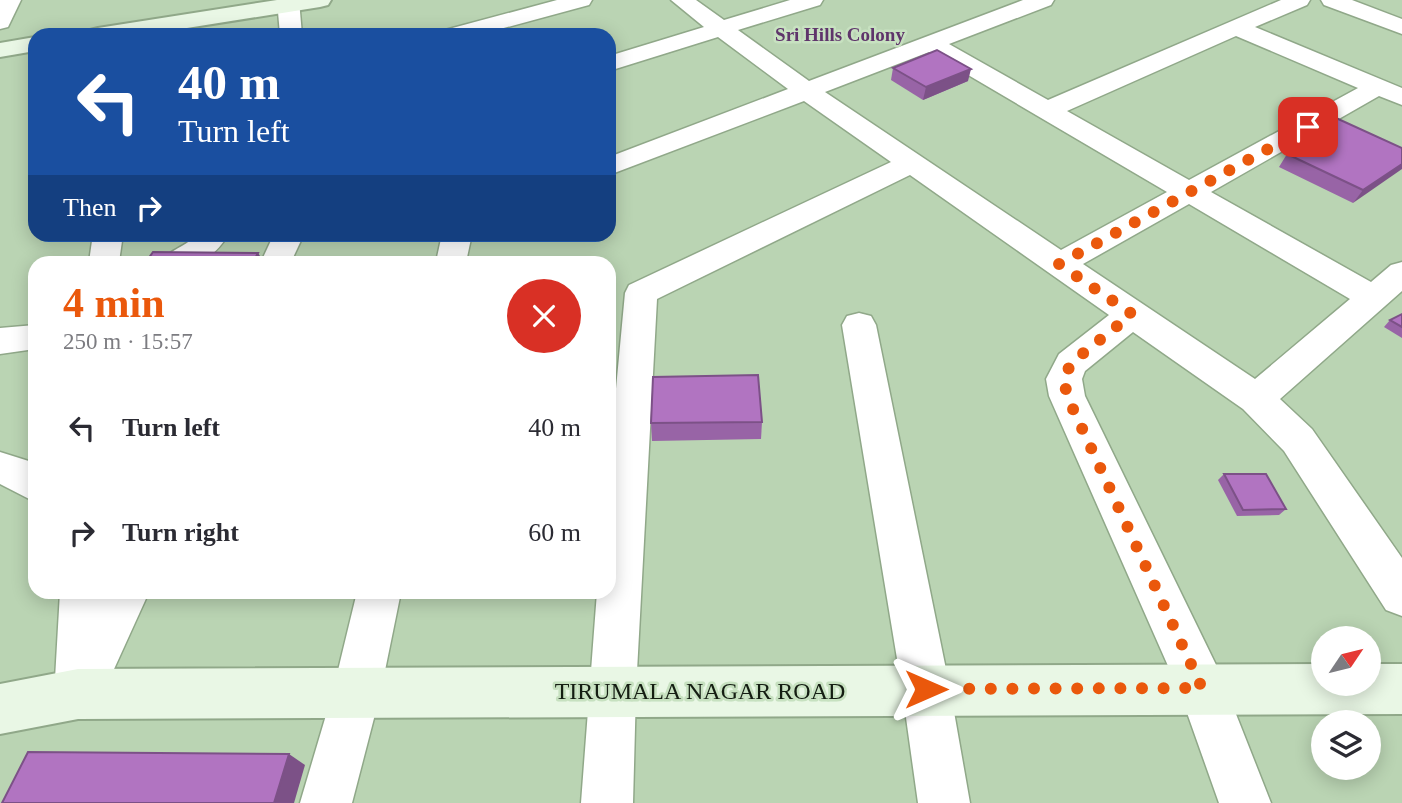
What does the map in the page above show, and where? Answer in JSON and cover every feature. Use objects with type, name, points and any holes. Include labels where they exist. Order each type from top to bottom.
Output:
[{"type":"street","points":[[0,22],[10,0]]},
{"type":"street","points":[[159,28],[288,3],[320,0]]},
{"type":"street","points":[[479,28],[581,0]]},
{"type":"street","points":[[682,0],[805,90],[1255,399],[1298,440],[1402,595]]},
{"type":"street","points":[[616,62],[812,0]]},
{"type":"street","points":[[1047,110],[1299,0]]},
{"type":"street","points":[[1332,0],[1402,27]]},
{"type":"street","points":[[616,164],[930,43],[1025,2]]},
{"type":"street","points":[[288,3],[290,28]]},
{"type":"street","points":[[1235,27],[1390,92]]},
{"type":"street","points":[[930,43],[1371,297]]},
{"type":"street","points":[[0,50],[28,45]]},
{"type":"street","points":[[1059,264],[1191,192],[1390,92]]},
{"type":"street","points":[[616,565],[620,440],[641,293],[912,163]]},
{"type":"street","points":[[188,256],[203,248],[208,242]]},
{"type":"street","points":[[1255,399],[1402,273]]},
{"type":"street","points":[[1132,314],[1071,363],[1064,379],[1067,396],[1202,688],[1245,803]]},
{"type":"street","points":[[859,325],[926,689],[944,803]]},
{"type":"street","points":[[0,341],[28,338]]},
{"type":"street","points":[[0,468],[28,480]]},
{"type":"street","points":[[78,694],[82,599]]},
{"type":"street","points":[[78,694],[124,599]]},
{"type":"street","points":[[326,803],[356,695],[377,599]]},
{"type":"street","points":[[607,803],[615,599]]},
{"type":"street","name":"TIRUMALA NAGAR ROAD","points":[[0,709],[78,694],[1402,689]]},
{"type":"building","points":[[937,50],[971,69],[926,87],[893,68]]},
{"type":"building","points":[[1336,118],[1402,148],[1402,164],[1363,190],[1287,154],[1313,137],[1308,135]]},
{"type":"building","points":[[153,252],[258,253],[256,256],[150,256]]},
{"type":"building","points":[[1402,314],[1402,327],[1390,320]]},
{"type":"building","points":[[758,375],[762,422],[651,423],[653,377]]},
{"type":"building","points":[[1224,474],[1266,474],[1286,509],[1243,510]]},
{"type":"building","points":[[28,752],[289,754],[274,803],[2,803]]},
{"type":"district","name":"Sri Hills Colony","points":[[840,34]]},
{"type":"route","points":[[926,689],[1202,688],[1067,396],[1064,379],[1071,363],[1132,314],[1059,264],[1308,127]]}]
